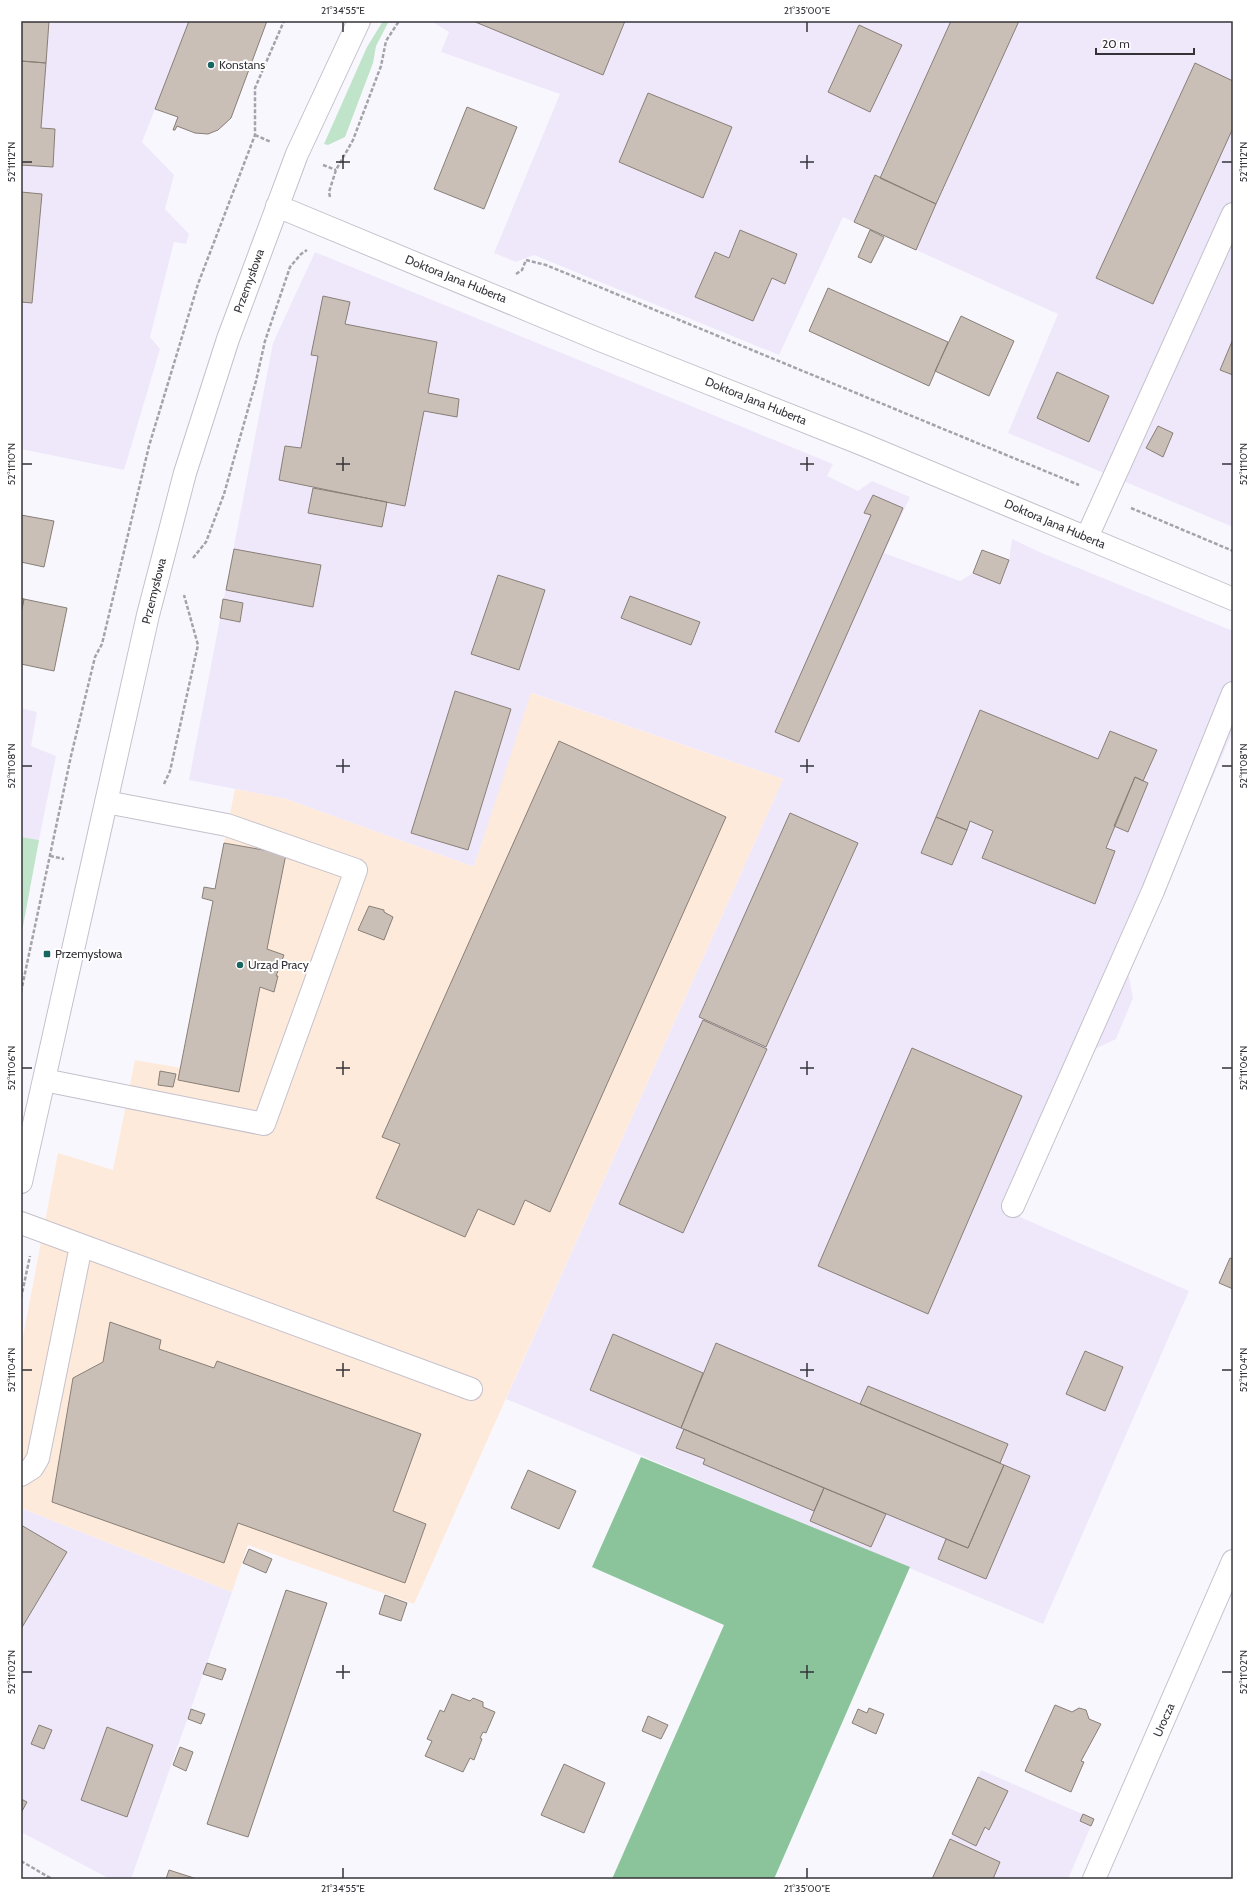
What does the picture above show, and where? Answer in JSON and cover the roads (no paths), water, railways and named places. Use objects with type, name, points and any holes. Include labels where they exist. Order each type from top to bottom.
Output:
[{"type":"street","name":"Przemysłowa","points":[[21,1182],[148,615],[185,473],[228,339],[297,154],[359,21]]},
{"type":"street","name":"Doktora Jana Huberta","points":[[277,206],[600,340],[862,444],[1233,599]]},
{"type":"street","points":[[1087,537],[1104,496],[1233,214]]},
{"type":"street","points":[[1013,1206],[1154,891],[1233,693]]},
{"type":"street","points":[[44,1080],[264,1124],[356,870],[227,825],[106,802]]},
{"type":"street","points":[[28,1226],[471,1389]]},
{"type":"street","points":[[21,1475],[32,1468],[38,1458],[81,1246]]},
{"type":"street","name":"Urocza","points":[[1094,1879],[1233,1561]]},
{"type":"place","name":"Konstans","points":[[211,65]]},
{"type":"place","name":"Przemysłowa","points":[[47,954]]},
{"type":"place","name":"Urząd Pracy","points":[[240,965]]}]
